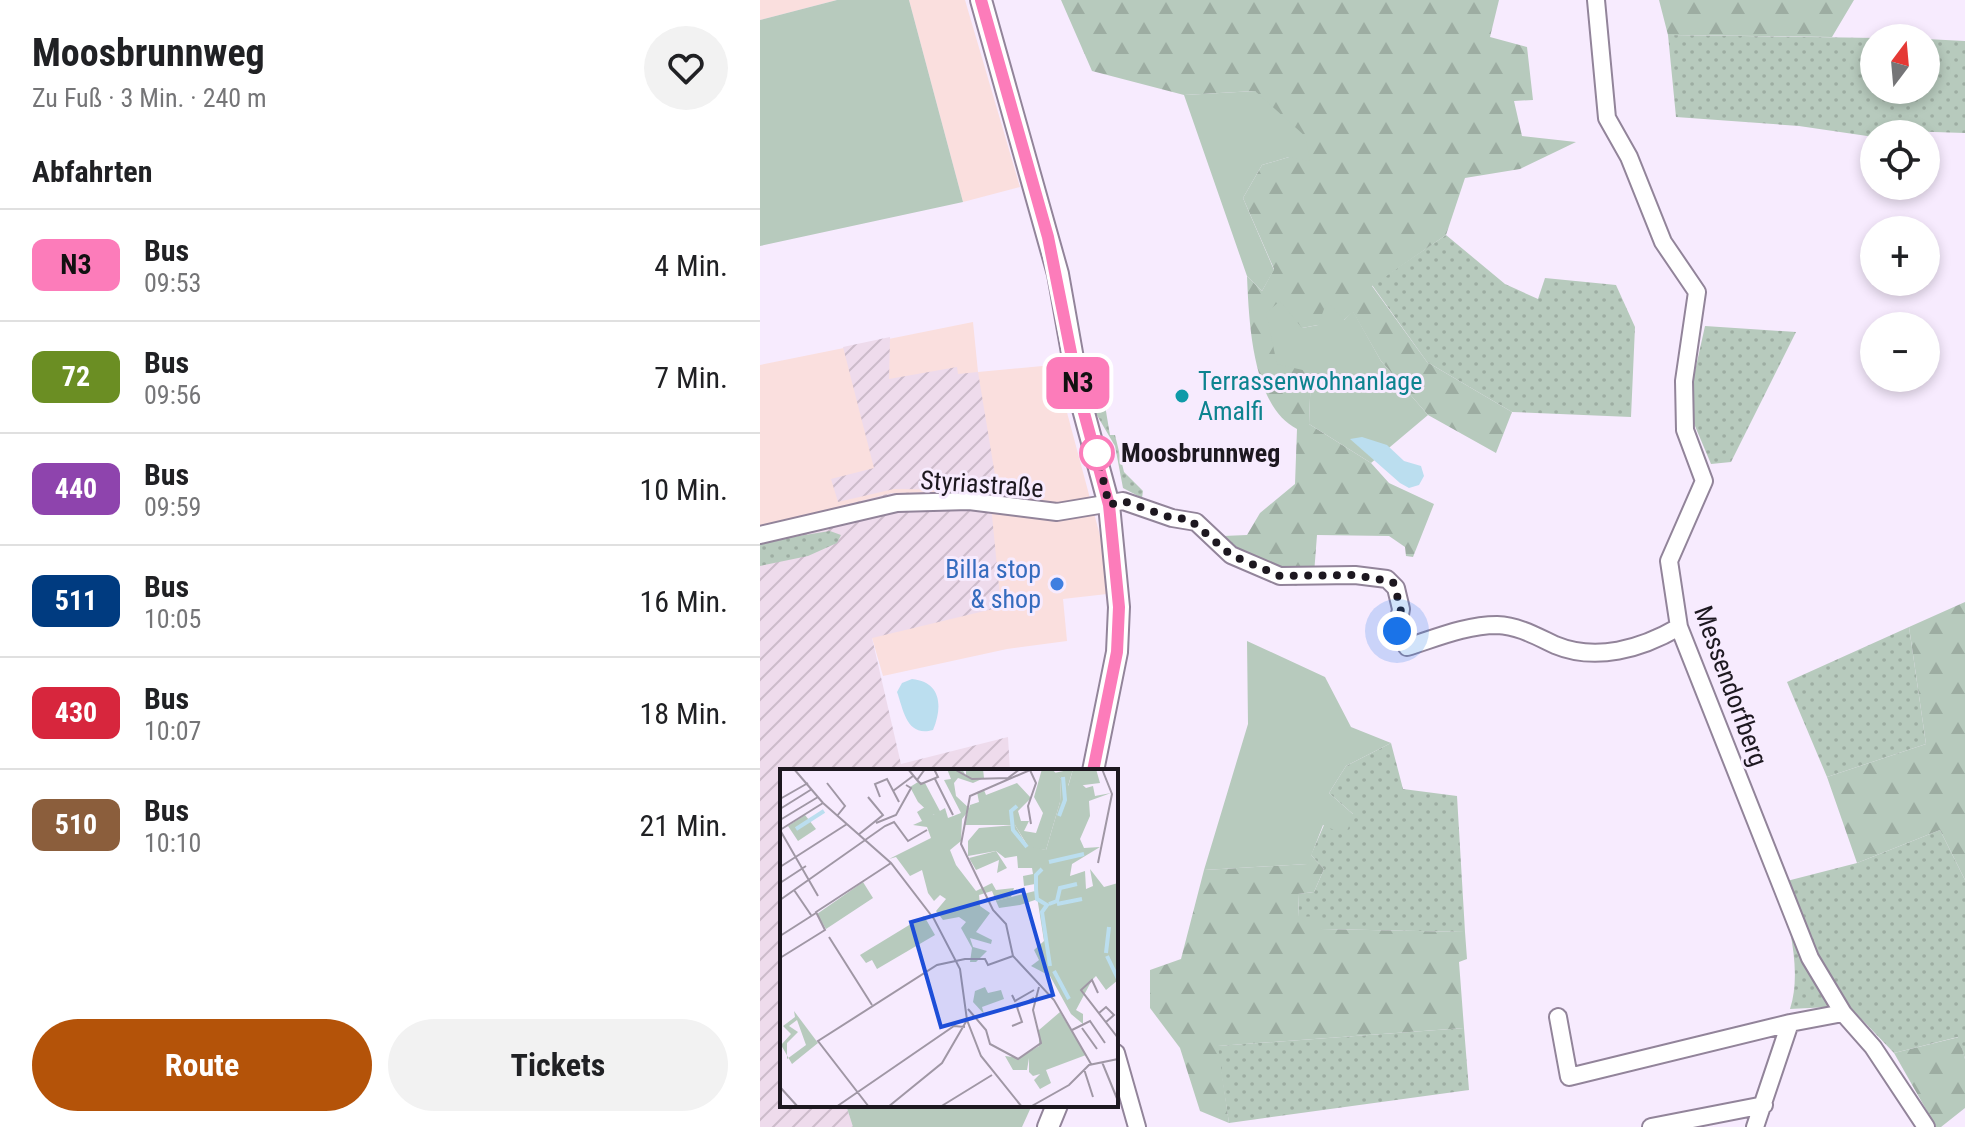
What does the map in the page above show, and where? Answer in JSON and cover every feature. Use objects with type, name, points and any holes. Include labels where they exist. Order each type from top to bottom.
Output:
[{"type":"main road","points":[[981,0],[1048,237],[1080,398],[1109,505],[1119,607],[1117,652],[1093,769]]},
{"type":"main road","points":[[1048,1127],[1056,1107]]},
{"type":"street","name":"Messendorfberg","points":[[1596,0],[1607,118],[1629,157],[1663,242],[1697,292],[1684,381],[1685,430],[1704,481],[1669,561],[1679,627],[1810,958],[1843,1013],[1873,1047],[1926,1127]]},
{"type":"street","name":"Styriastraße","points":[[760,535],[897,503],[969,501],[1057,512],[1109,505]]},
{"type":"street","points":[[1109,505],[1123,501],[1172,518],[1189,519],[1231,555],[1280,576],[1355,575],[1387,579],[1396,588],[1401,609],[1397,631],[1407,647],[1469,628],[1499,625],[1523,630],[1559,646],[1600,656],[1663,636],[1679,627]]},
{"type":"street","points":[[1558,1017],[1569,1077],[1843,1013]]},
{"type":"street","points":[[1755,1127],[1790,1023]]},
{"type":"street","points":[[1118,1060],[1137,1127]]},
{"type":"street","points":[[1651,1127],[1764,1105]]},
{"type":"shaded area","points":[[760,0],[837,0],[760,20]]},
{"type":"shaded area","points":[[909,0],[965,0],[1020,187],[963,202]]},
{"type":"shaded area","points":[[973,322],[978,372],[1064,364],[1065,405],[1102,543],[1107,594],[1063,599],[1067,641],[1007,649],[883,676],[872,638],[760,527],[760,365]]},
{"type":"shaded area","points":[[890,337],[889,379],[957,367],[958,374],[978,372],[996,481],[990,490],[894,489],[838,502],[831,479],[874,468],[843,347]]},
{"type":"shaded area","points":[[891,493],[990,495],[1001,607],[872,638],[901,764],[1008,737],[1010,769],[780,769],[780,1107],[847,1107],[853,1127],[760,1127],[760,527]]},
{"type":"green space","points":[[837,0],[909,0],[963,202],[760,246],[760,20]]},
{"type":"green space","points":[[1061,0],[1499,0],[1490,37],[1527,47],[1533,100],[1514,101],[1522,136],[1576,142],[1520,169],[1465,178],[1446,235],[1372,286],[1427,362],[1512,412],[1496,453],[1428,415],[1381,361],[1353,312],[1344,320],[1302,328],[1311,372],[1309,424],[1371,463],[1389,483],[1434,504],[1413,557],[1406,556],[1405,547],[1389,536],[1317,535],[1314,574],[1296,586],[1231,564],[1223,536],[1247,535],[1260,513],[1295,484],[1297,429],[1282,418],[1270,402],[1256,361],[1249,316],[1247,276],[1262,291],[1274,269],[1243,198],[1262,165],[1289,157],[1255,91],[1184,95],[1092,71]]},
{"type":"green space","points":[[1659,0],[1854,0],[1832,37],[1668,35]]},
{"type":"green space","points":[[1668,35],[1860,38],[1860,104],[1940,104],[1940,40],[1965,41],[1965,133],[1940,132],[1940,120],[1860,120],[1860,135],[1799,126],[1676,117]]},
{"type":"green space","points":[[1255,91],[1305,136],[1310,161],[1289,157],[1262,165],[1243,198],[1274,270],[1262,291],[1247,276],[1184,95]]},
{"type":"green space","points":[[1446,235],[1505,284],[1538,299],[1545,278],[1616,285],[1635,327],[1631,417],[1512,412],[1427,362],[1372,285]]},
{"type":"green space","points":[[1280,301],[1302,328],[1318,325],[1327,301],[1344,320],[1353,311],[1381,361],[1428,415],[1371,463],[1309,424],[1311,372],[1277,364],[1266,313]]},
{"type":"green space","points":[[1705,326],[1796,332],[1731,462],[1711,464],[1687,407]]},
{"type":"green space","points":[[1100,376],[1110,435],[1115,435],[1124,472],[1143,491],[1142,498],[1123,488],[1115,446],[1095,412],[1085,377]]},
{"type":"green space","points":[[830,531],[841,535],[837,543],[808,556],[760,566],[760,542]]},
{"type":"green space","points":[[1965,602],[1965,880],[1940,830],[1857,863],[1827,777],[1926,744],[1909,627]]},
{"type":"green space","points":[[1909,627],[1926,744],[1827,777],[1787,682]]},
{"type":"green space","points":[[1247,641],[1325,677],[1351,727],[1391,743],[1346,766],[1329,793],[1354,815],[1345,835],[1323,825],[1308,864],[1204,870],[1248,724]]},
{"type":"green space","points":[[1391,743],[1403,789],[1457,796],[1465,932],[1322,929],[1299,918],[1298,894],[1314,892],[1324,869],[1311,855],[1324,825],[1353,814],[1329,793],[1346,766]]},
{"type":"green space","points":[[1940,830],[1965,880],[1965,1059],[1958,1037],[1894,1053],[1849,1006],[1790,1009],[1795,979],[1793,946],[1775,884],[1857,863]]},
{"type":"green space","points":[[1311,855],[1324,869],[1314,892],[1298,894],[1299,917],[1320,916],[1322,929],[1465,932],[1467,959],[1459,962],[1464,1028],[1218,1046],[1229,1123],[1200,1111],[1180,1048],[1150,1008],[1150,970],[1181,959],[1204,870],[1307,864]]},
{"type":"green space","points":[[1464,1028],[1469,1090],[1229,1123],[1217,1046]]},
{"type":"green space","points":[[1959,1037],[1965,1059],[1965,1108],[1941,1127],[1936,1127],[1894,1053]]},
{"type":"green space","points":[[847,1107],[1031,1107],[1022,1127],[853,1127]]},
{"type":"water","points":[[1362,437],[1387,445],[1404,461],[1421,466],[1424,476],[1419,485],[1409,488],[1400,483],[1350,439]]},
{"type":"water","points":[[912,679],[929,685],[937,697],[938,712],[933,730],[917,730],[905,715],[897,692],[902,683]]},
{"type":"bus line","name":"N3","points":[[981,0],[1058,274],[1080,398],[1109,505],[1119,607],[1117,652],[1093,769]]},
{"type":"place","name":"Terrassenwohnanlage Amalfi","points":[[1182,396]]},
{"type":"place","name":"Moosbrunnweg","points":[[1097,453]]},
{"type":"place","name":"Billa stop & shop","points":[[1057,584]]},
{"type":"route","points":[[1097,453],[1109,505],[1123,501],[1172,518],[1189,519],[1231,555],[1280,576],[1355,575],[1393,582],[1401,609],[1397,631]]}]
